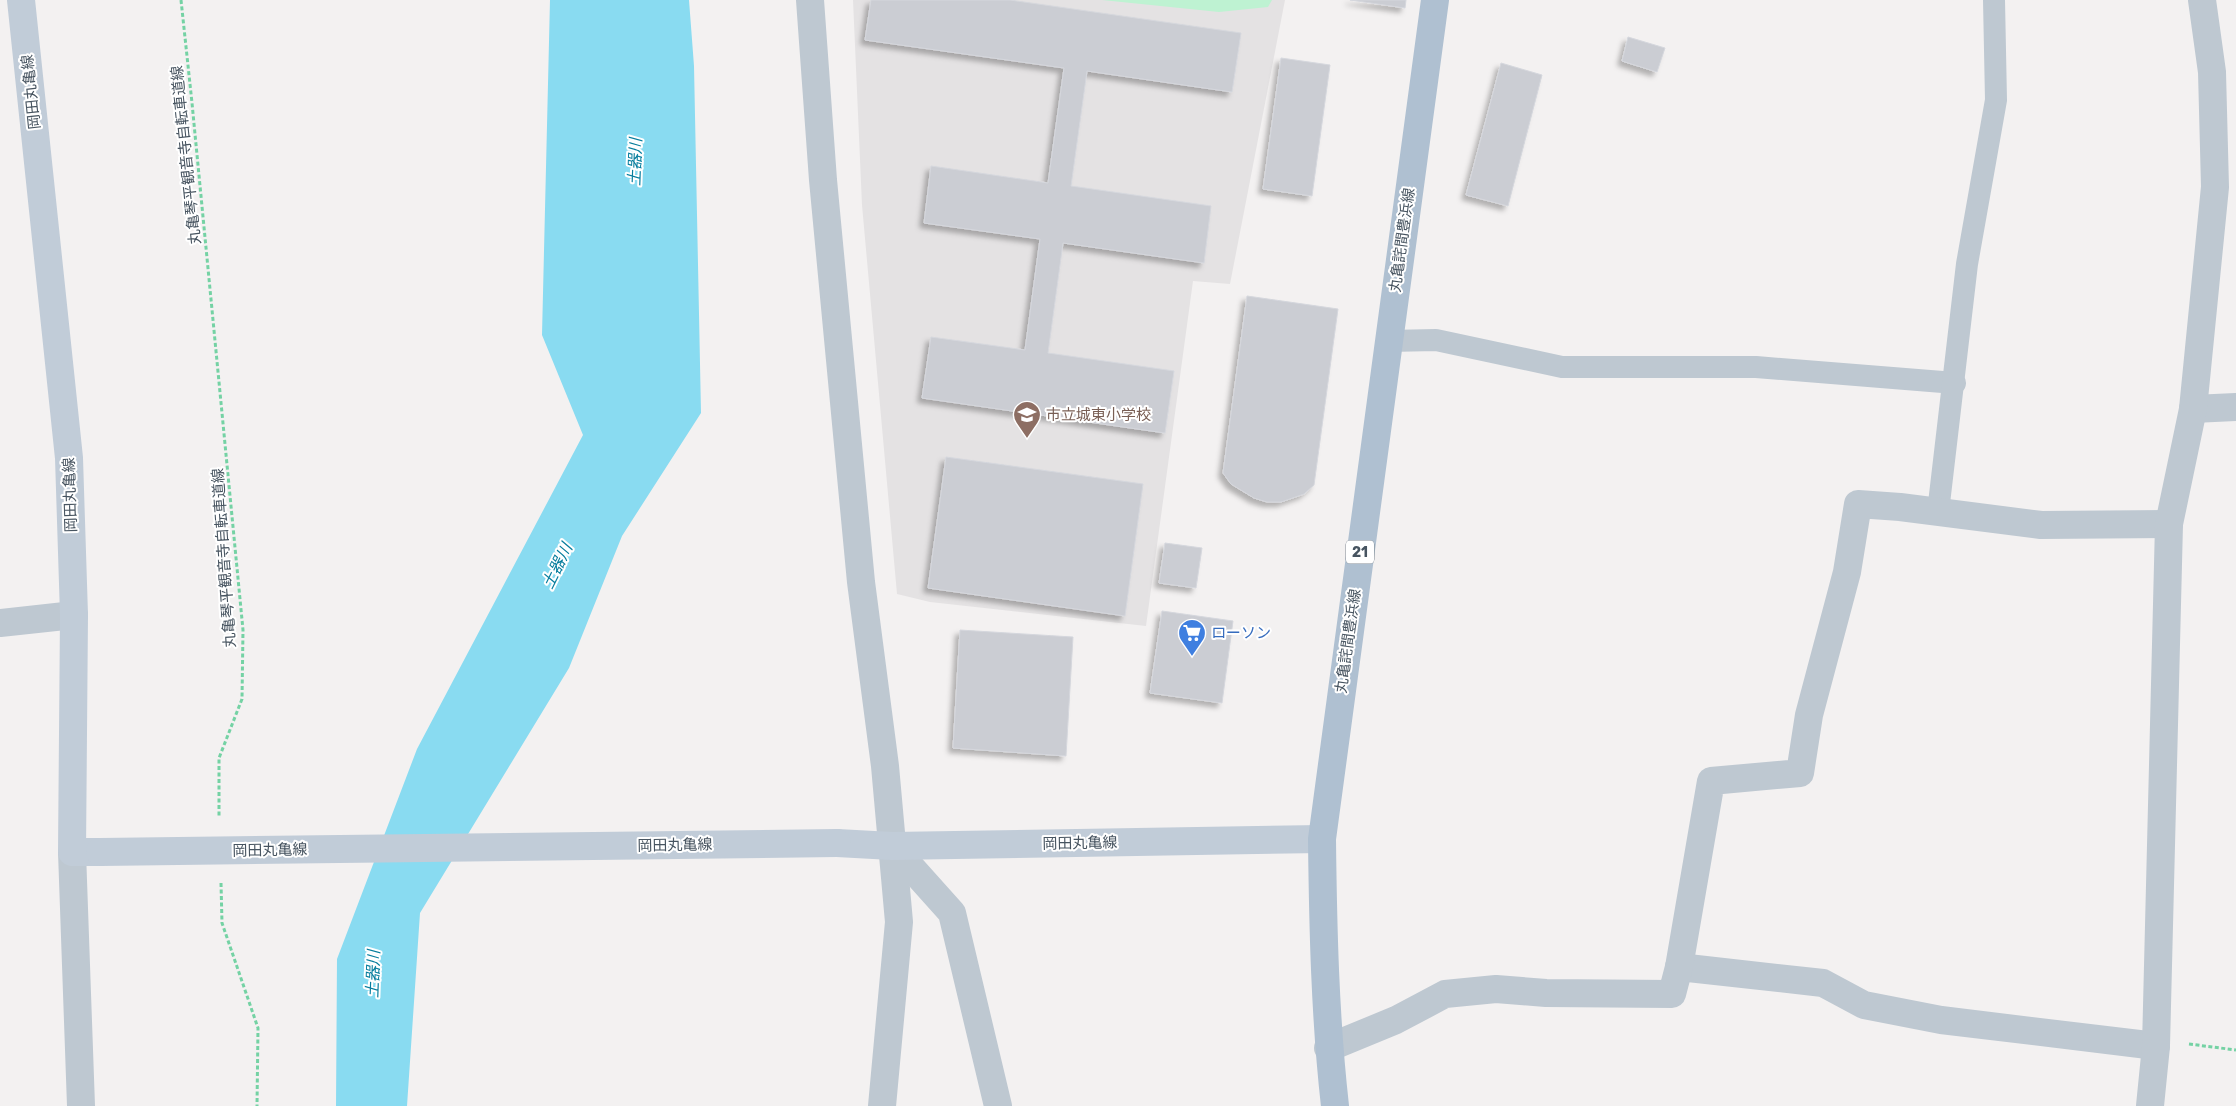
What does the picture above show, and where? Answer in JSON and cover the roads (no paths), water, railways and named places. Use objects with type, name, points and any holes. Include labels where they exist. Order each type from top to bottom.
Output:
[{"type":"main road","name":"岡田丸亀線","points":[[21,0],[69,458],[74,615],[72,852],[838,843],[892,846],[1322,838]]},
{"type":"main road","name":"丸亀詫間豊浜線","points":[[1335,1106],[1328,1048],[1323,949],[1322,838],[1435,0]]},
{"type":"street","points":[[810,0],[824,190],[860,562],[885,766],[899,922],[882,1106]]},
{"type":"street","points":[[2150,1106],[2156,1046],[2169,524],[2193,409],[2216,188],[2212,72],[2202,0]]},
{"type":"street","points":[[2193,409],[2236,407]]},
{"type":"street","points":[[1328,1048],[1396,1020],[1445,994],[1496,989],[1546,993],[1672,994],[1679,967],[1711,781],[1800,773],[1809,714],[1847,572],[1858,504],[1900,507],[2041,525],[2169,524]]},
{"type":"street","points":[[0,624],[74,615]]},
{"type":"street","points":[[892,846],[952,913],[998,1106]]},
{"type":"street","points":[[72,852],[81,1106]]},
{"type":"street","points":[[1679,967],[1823,983],[1864,1005],[1941,1020],[2156,1046]]},
{"type":"lane","points":[[1938,512],[1955,383],[1967,264],[1996,100],[1994,0]]},
{"type":"lane","points":[[1388,340],[1436,340],[1562,368],[1756,367],[1955,383]]},
{"type":"water","name":"土器川","points":[[550,0],[689,0],[694,66],[701,413],[622,536],[569,668],[420,913],[407,1106],[336,1106],[337,959],[417,749],[583,435],[542,335]]},
{"type":"place","name":"市立城東小学校","points":[[1027,439]]},
{"type":"place","name":"ローソン","points":[[1192,657]]}]
